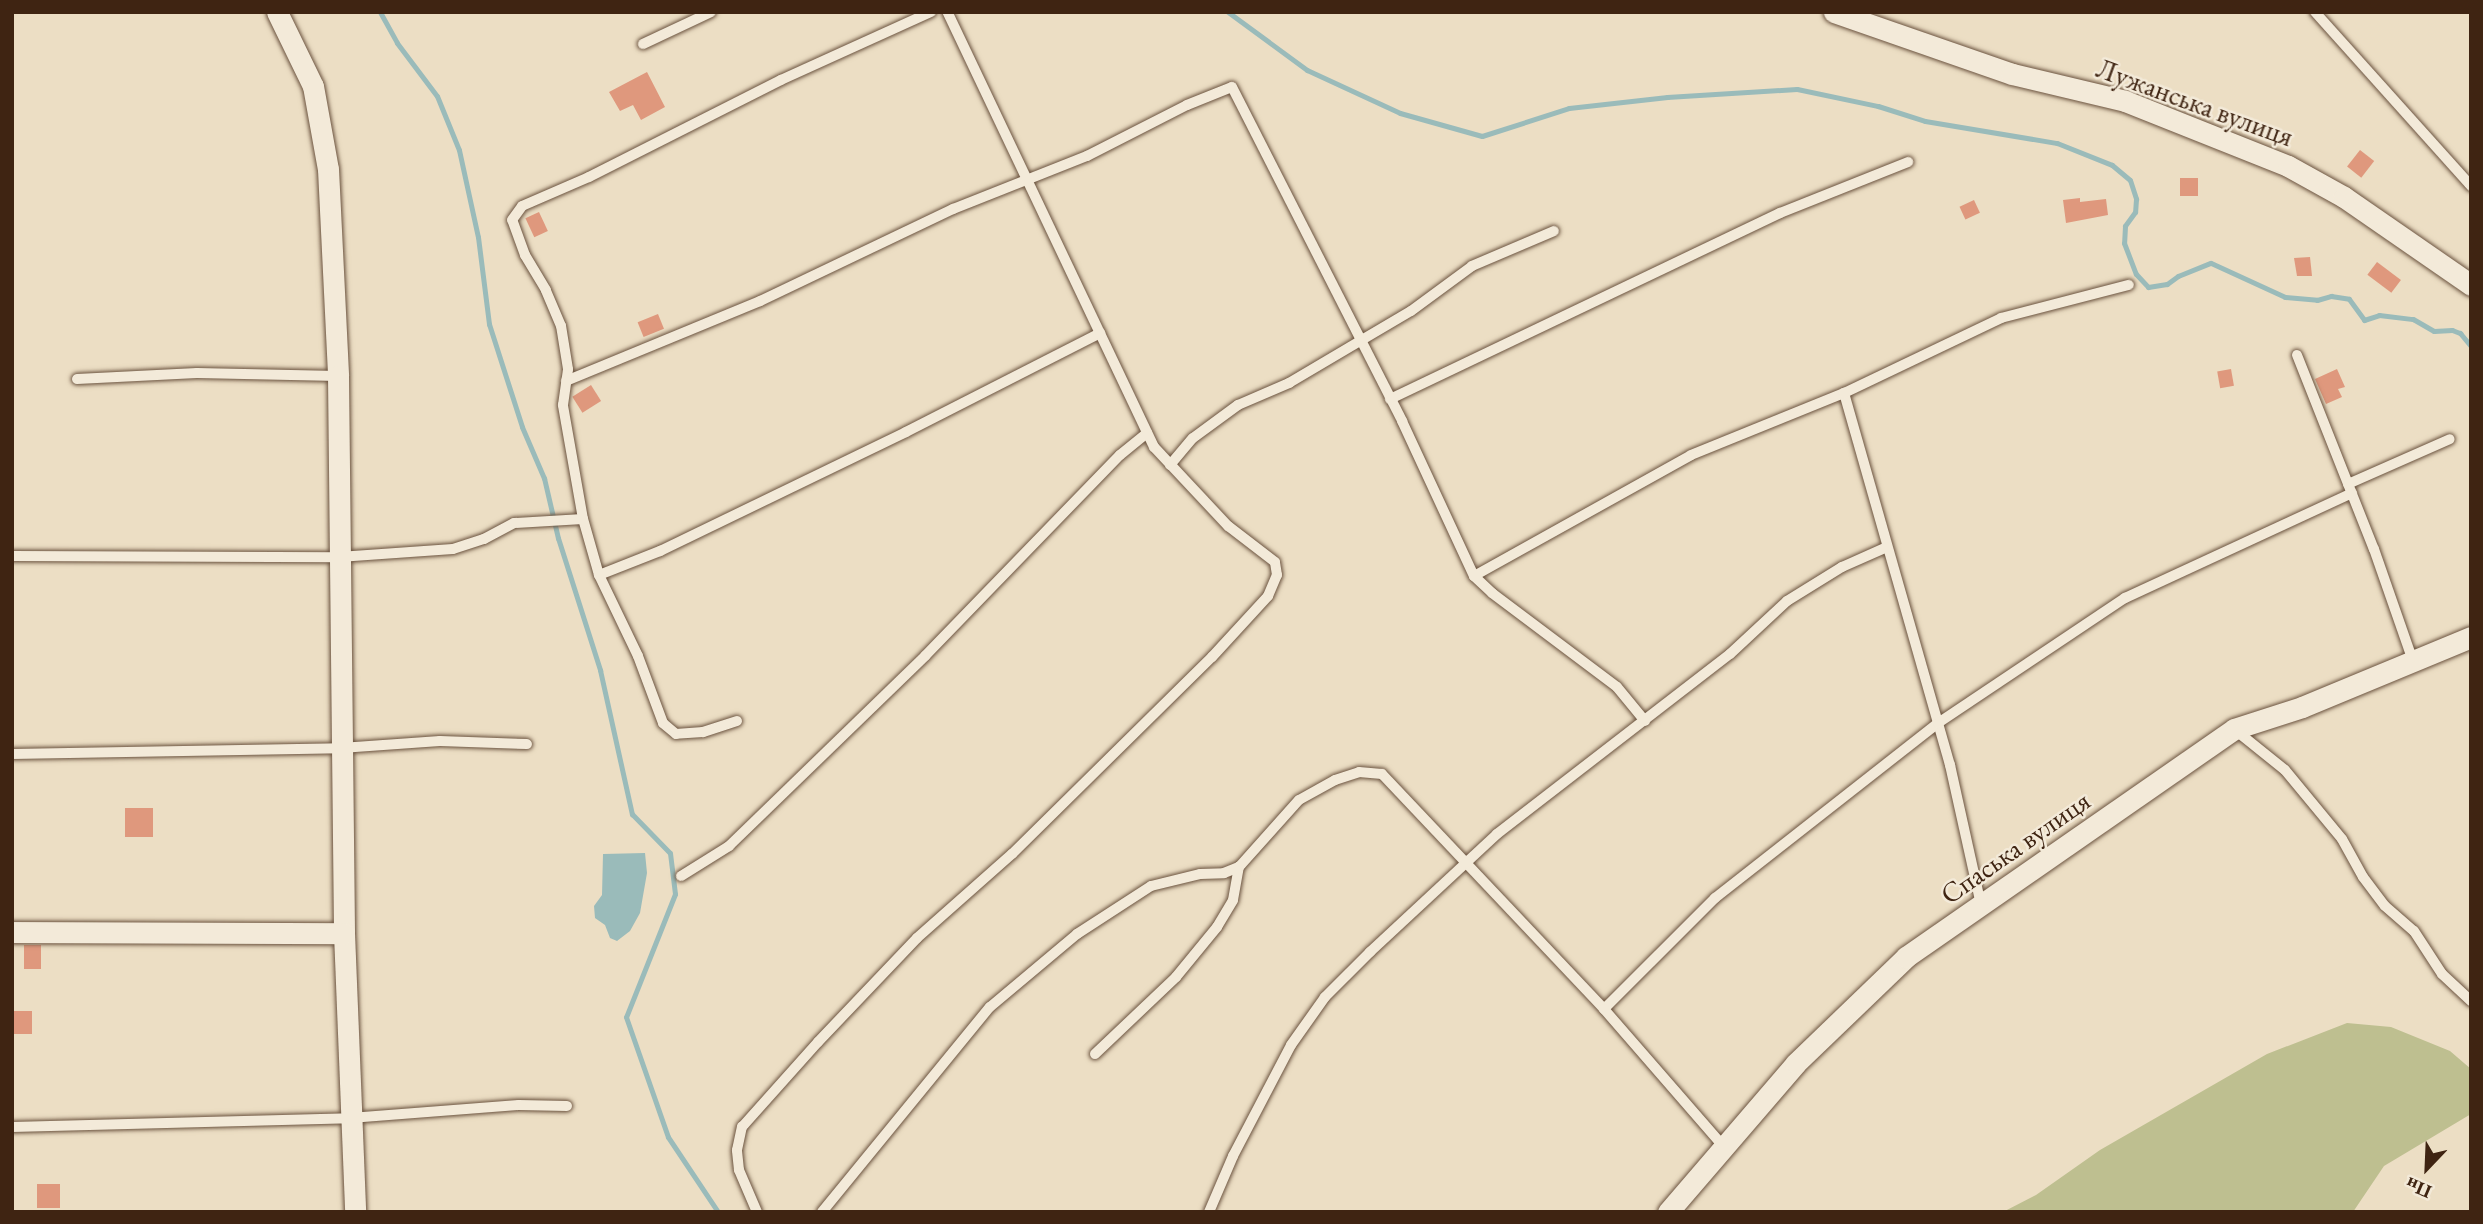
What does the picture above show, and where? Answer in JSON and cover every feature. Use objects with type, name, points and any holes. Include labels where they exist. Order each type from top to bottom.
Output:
[{"type":"street","points":[[277,12],[313,86],[328,169],[338,376],[344,933],[355,1212]]},
{"type":"street","name":"Лужанська вулиця","points":[[1834,12],[1999,70],[2137,106],[2288,166],[2344,197],[2471,285]]},
{"type":"street","name":"Спаська вулиця","points":[[1668,1212],[1796,1063],[1906,957],[2234,729],[2302,707],[2471,638]]},
{"type":"street","points":[[12,932],[344,933]]},
{"type":"lane","points":[[643,44],[710,12]]},
{"type":"lane","points":[[737,721],[703,732],[676,734],[663,723],[638,656],[599,575],[583,519],[563,405],[566,381],[561,326],[546,290],[525,255],[512,220],[522,206],[589,177],[781,80],[931,12]]},
{"type":"lane","points":[[757,1212],[739,1170],[737,1150],[742,1127],[818,1041],[917,938],[1012,854],[1212,657],[1268,596],[1277,575],[1275,562],[1228,526],[1154,447],[947,12]]},
{"type":"lane","points":[[2315,12],[2471,186]]},
{"type":"lane","points":[[566,381],[760,301],[953,209],[1087,156],[1187,104],[1232,87],[1390,400],[1474,576],[1492,593],[1617,687],[1645,721]]},
{"type":"lane","points":[[1390,400],[1780,213],[1908,162]]},
{"type":"lane","points":[[1170,466],[1193,438],[1238,405],[1289,383],[1360,341],[1411,310],[1472,266],[1554,231]]},
{"type":"lane","points":[[1474,576],[1690,455],[1844,393],[2001,318],[2129,285]]},
{"type":"lane","points":[[599,575],[660,551],[906,432],[1100,333]]},
{"type":"lane","points":[[2297,355],[2350,488],[2413,661]]},
{"type":"lane","points":[[77,379],[197,373],[338,376]]},
{"type":"lane","points":[[1844,393],[1869,472],[1887,547],[1938,723],[1981,905]]},
{"type":"lane","points":[[681,876],[729,846],[934,647],[1120,455],[1147,433]]},
{"type":"lane","points":[[1604,1009],[1715,898],[1938,723],[2125,597],[2450,439]]},
{"type":"lane","points":[[12,556],[339,557],[453,550],[484,540],[514,523],[583,519]]},
{"type":"lane","points":[[1209,1212],[1233,1156],[1291,1045],[1325,997],[1465,862],[1574,773],[1730,654],[1787,601],[1842,568],[1887,547]]},
{"type":"lane","points":[[2234,729],[2285,770],[2342,839],[2363,877],[2385,906],[2414,931],[2442,974],[2471,1001]]},
{"type":"lane","points":[[12,754],[341,748],[440,741],[527,744]]},
{"type":"lane","points":[[822,1212],[990,1007],[1077,934],[1151,886],[1200,874],[1224,873],[1239,867],[1299,800],[1335,780],[1359,772],[1382,775],[1604,1009],[1724,1147]]},
{"type":"lane","points":[[1095,1054],[1176,977],[1217,927],[1233,901],[1239,867]]},
{"type":"lane","points":[[12,1127],[350,1118],[519,1105],[568,1106]]},
{"type":"green space","points":[[2347,1023],[2391,1027],[2450,1051],[2471,1069],[2471,1114],[2384,1166],[2353,1212],[2003,1212],[2036,1195],[2100,1150],[2267,1054]]},
{"type":"water","points":[[645,853],[647,873],[640,913],[630,931],[617,941],[610,938],[605,925],[595,918],[594,906],[602,895],[603,854]]},
{"type":"building","points":[[647,72],[665,107],[641,120],[633,105],[620,111],[609,92]]},
{"type":"building","points":[[2360,150],[2374,161],[2361,178],[2347,167]]},
{"type":"building","points":[[2180,178],[2198,178],[2198,196],[2180,196]]},
{"type":"building","points":[[2080,198],[2080,202],[2106,199],[2108,215],[2066,223],[2063,200]]},
{"type":"building","points":[[1974,200],[1980,213],[1965,219],[1959,207]]},
{"type":"building","points":[[539,212],[548,231],[534,237],[525,218]]},
{"type":"building","points":[[2310,257],[2312,276],[2297,276],[2294,258]]},
{"type":"building","points":[[2377,262],[2401,280],[2391,293],[2367,275]]},
{"type":"building","points":[[658,314],[664,329],[644,337],[638,322]]},
{"type":"building","points":[[2231,369],[2234,386],[2220,388],[2217,371]]},
{"type":"building","points":[[2337,369],[2345,387],[2338,389],[2342,397],[2326,404],[2315,379]]},
{"type":"building","points":[[591,385],[601,401],[582,413],[572,397]]},
{"type":"building","points":[[125,808],[153,808],[153,837],[125,837]]},
{"type":"building","points":[[24,945],[41,945],[41,969],[24,969]]},
{"type":"building","points":[[12,1011],[32,1011],[32,1034],[12,1034]]},
{"type":"building","points":[[37,1184],[60,1184],[60,1208],[37,1208]]},
{"type":"waterway","points":[[380,12],[397,43],[437,96],[459,150],[478,237],[489,324],[522,427],[544,478],[558,538],[600,670],[632,814],[670,853],[675,894],[626,1017],[668,1137],[718,1212]]},
{"type":"waterway","points":[[1228,12],[1307,70],[1400,113],[1482,136],[1569,108],[1667,97],[1797,89],[1878,106],[1925,121],[2057,143],[2112,165],[2130,180],[2136,199],[2135,212],[2125,226],[2124,243],[2136,274],[2148,287],[2167,284],[2178,276],[2211,263],[2285,297],[2317,300],[2331,296],[2349,299],[2364,320],[2379,315],[2413,319],[2434,331],[2452,330],[2460,333],[2471,346]]}]
